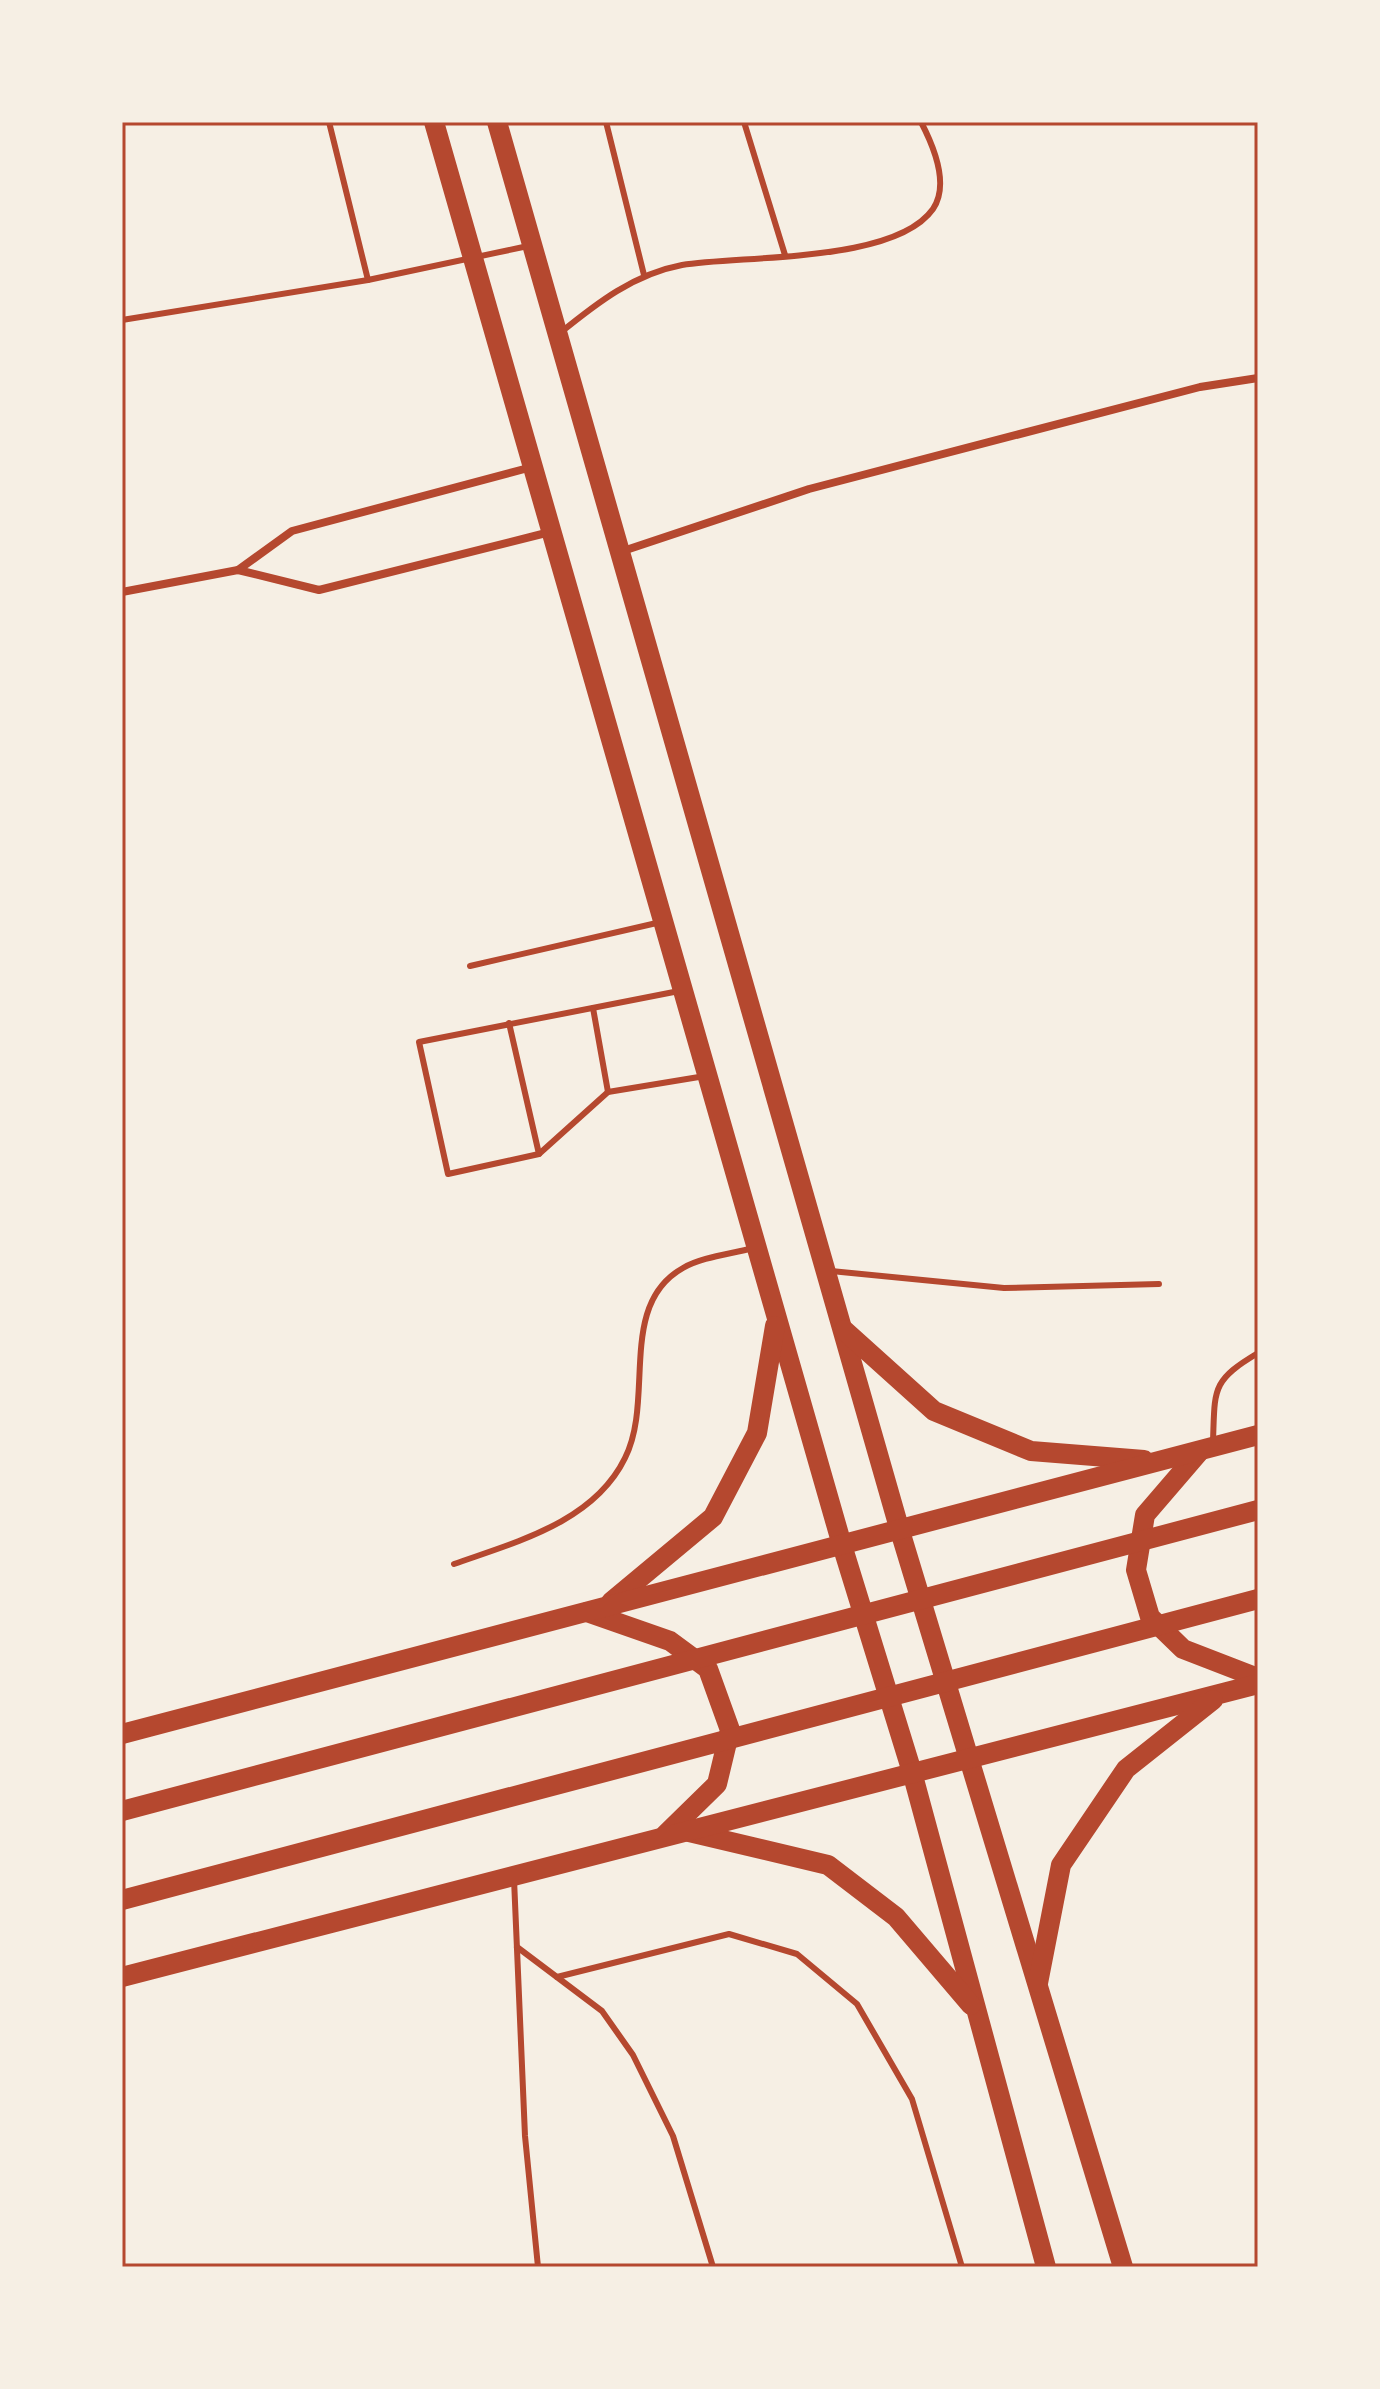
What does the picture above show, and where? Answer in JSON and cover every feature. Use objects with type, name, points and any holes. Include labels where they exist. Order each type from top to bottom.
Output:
[{"type":"main road","points":[[434,122],[842,1545],[912,1772],[1046,2267]]},
{"type":"main road","points":[[497,122],[557,335],[623,551],[900,1531],[1036,1989],[1123,2267]]},
{"type":"main road","points":[[596,1610],[713,1517],[757,1433],[777,1318]]},
{"type":"main road","points":[[844,1330],[934,1411],[947,1417],[1031,1451],[1161,1462]]},
{"type":"main road","points":[[122,1734],[1258,1435]]},
{"type":"main road","points":[[1207,1449],[1145,1515],[1136,1570],[1150,1617],[1183,1649],[1258,1681]]},
{"type":"main road","points":[[122,1811],[1258,1510]]},
{"type":"main road","points":[[122,1900],[1258,1599]]},
{"type":"main road","points":[[596,1610],[670,1641],[708,1669],[730,1730],[717,1784],[662,1837]]},
{"type":"main road","points":[[122,1977],[1220,1695],[1258,1681]]},
{"type":"main road","points":[[1036,1989],[1061,1865],[1126,1769],[1220,1695]]},
{"type":"main road","points":[[685,1831],[828,1865],[896,1917],[976,2011]]},
{"type":"street","points":[[623,551],[809,489],[1200,387],[1258,378]]},
{"type":"street","points":[[238,570],[292,531],[533,467]]},
{"type":"street","points":[[122,592],[238,570],[319,590],[552,532]]},
{"type":"lane","points":[[329,122],[368,280]]},
{"type":"lane","points":[[606,122],[644,275]]},
{"type":"lane","points":[[744,122],[785,255]]},
{"type":"lane","points":[[557,335],[602,299],[644,275],[681,266],[842,250],[902,236],[934,208],[940,177],[931,141],[921,122]]},
{"type":"lane","points":[[122,320],[368,280],[532,245]]},
{"type":"lane","points":[[470,966],[663,921]]},
{"type":"lane","points":[[683,990],[419,1042],[448,1174],[539,1154],[608,1092],[707,1075]]},
{"type":"lane","points":[[593,1008],[608,1092]]},
{"type":"lane","points":[[509,1023],[539,1154]]},
{"type":"lane","points":[[454,1564],[547,1531],[593,1498],[625,1459],[639,1421],[645,1310],[662,1283],[684,1267],[757,1247]]},
{"type":"lane","points":[[827,1270],[1004,1288],[1159,1284]]},
{"type":"lane","points":[[1207,1449],[1215,1390],[1232,1369],[1258,1353]]},
{"type":"lane","points":[[514,1876],[525,2136],[538,2267]]},
{"type":"lane","points":[[557,1977],[729,1934],[797,1954],[857,2004],[912,2099],[962,2267]]},
{"type":"lane","points":[[517,1947],[602,2011],[633,2055],[673,2136],[713,2267]]}]
